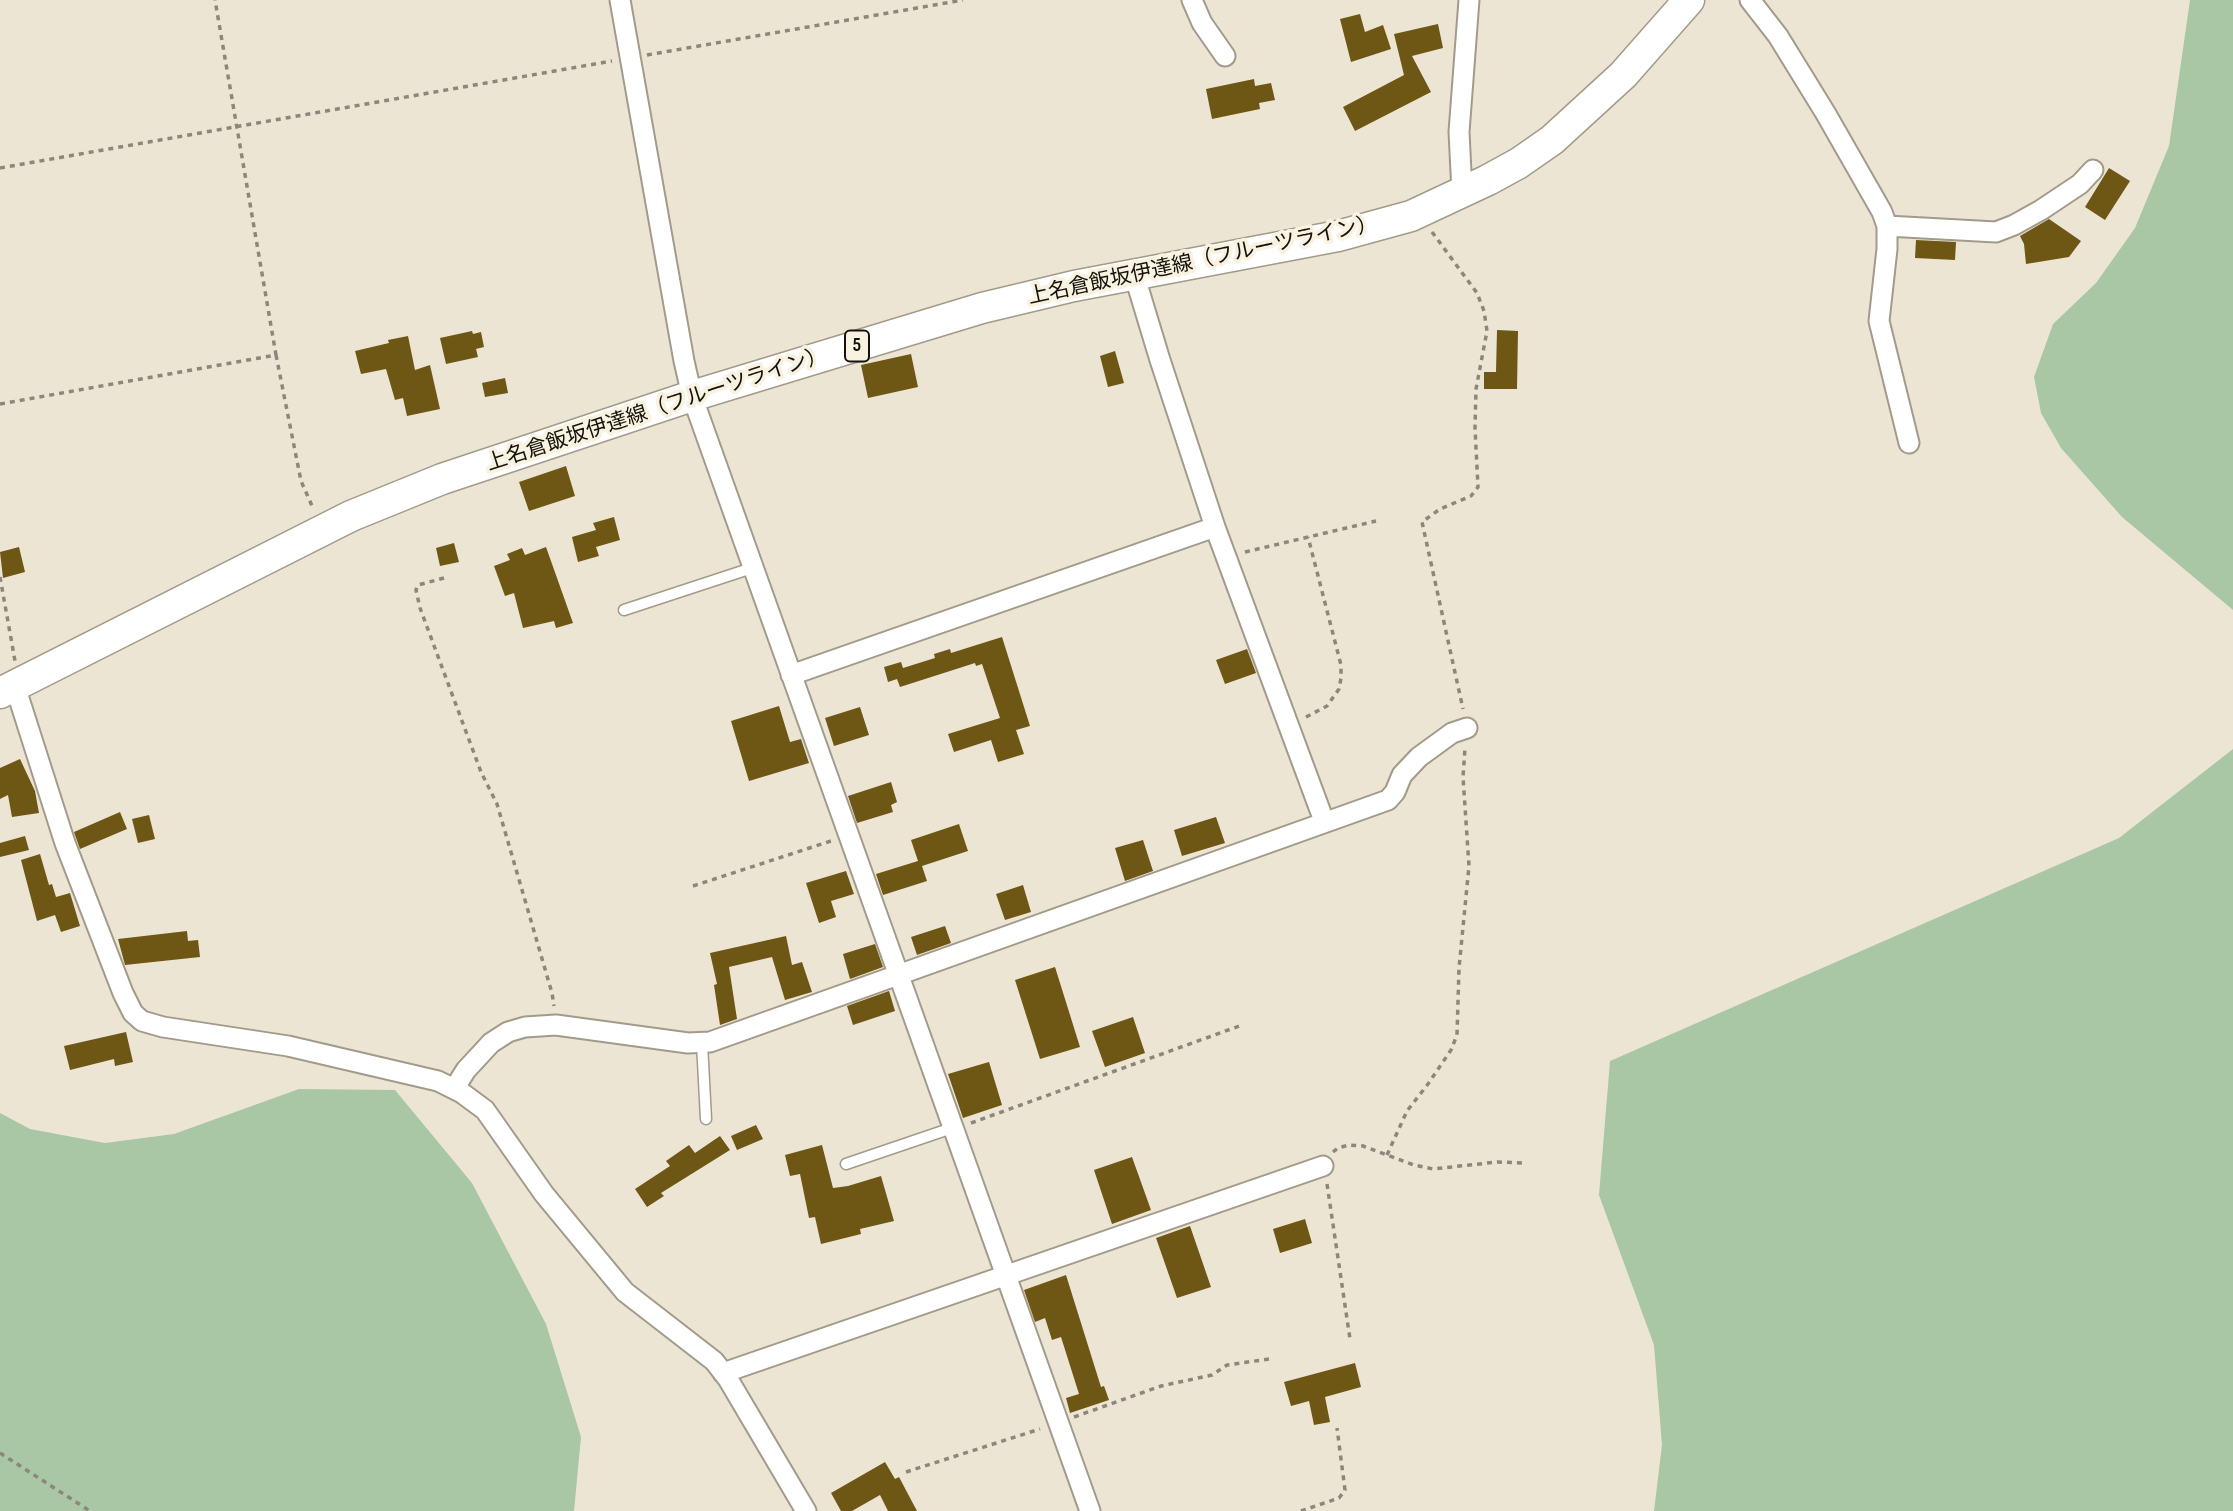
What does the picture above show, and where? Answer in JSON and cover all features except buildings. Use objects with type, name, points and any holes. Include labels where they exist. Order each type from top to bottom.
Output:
[{"type":"main road","name":"上名倉飯坂伊達線（フルーツライン）","points":[[11,688],[323,529],[442,479],[692,396],[982,308],[1074,286],[1338,236],[1418,213],[1519,163],[1576,120],[1623,75],[1689,0]]},
{"type":"street","points":[[620,0],[692,396],[1090,1511]]},
{"type":"street","points":[[1192,0],[1202,23],[1225,56]]},
{"type":"street","points":[[1462,192],[1460,121],[1469,0]]},
{"type":"street","points":[[1750,0],[1778,37],[1826,114],[1882,212],[1887,226],[1888,249],[1879,321],[1909,443]]},
{"type":"street","points":[[1887,226],[1996,232],[2041,210],[2080,184],[2093,170]]},
{"type":"street","points":[[1134,274],[1215,527],[1324,821]]},
{"type":"street","points":[[791,675],[1215,527]]},
{"type":"street","points":[[11,688],[65,843],[123,993],[134,1013],[142,1021],[163,1027],[300,1048],[438,1081],[485,1110],[544,1194],[625,1292],[713,1361],[723,1373],[806,1511]]},
{"type":"street","points":[[454,1089],[466,1070],[491,1043],[508,1032],[525,1027],[556,1025],[688,1043],[710,1042],[1388,800],[1395,792],[1402,775],[1419,757],[1452,733],[1467,728]]},
{"type":"street","points":[[723,1373],[1323,1166]]},
{"type":"lane","points":[[624,610],[752,568]]},
{"type":"lane","points":[[702,1043],[706,1119]]},
{"type":"lane","points":[[846,1164],[952,1128]]},
{"type":"path","points":[[215,0],[276,355],[301,481],[323,529]]},
{"type":"path","points":[[0,168],[963,0]]},
{"type":"path","points":[[1387,1154],[1407,1111],[1451,1050],[1457,1035],[1459,968],[1469,866],[1463,778],[1467,728],[1422,522],[1440,509],[1471,496],[1478,487],[1476,389],[1487,331],[1484,311],[1477,293],[1418,213]]},
{"type":"path","points":[[0,404],[276,355]]},
{"type":"path","points":[[1226,557],[1376,521]]},
{"type":"path","points":[[1289,727],[1327,706],[1339,689],[1341,678],[1342,665],[1308,537]]},
{"type":"path","points":[[0,577],[11,688]]},
{"type":"path","points":[[444,578],[418,585],[416,590],[420,608],[481,772],[497,804],[552,993],[556,1025]]},
{"type":"path","points":[[693,886],[849,835]]},
{"type":"path","points":[[952,1128],[981,1120],[1242,1025]]},
{"type":"path","points":[[1350,1339],[1332,1205],[1323,1166],[1329,1155],[1338,1148],[1349,1145],[1363,1146],[1414,1165],[1433,1169],[1524,1163]]},
{"type":"path","points":[[906,1472],[1161,1387],[1212,1375],[1227,1365],[1269,1359]]},
{"type":"path","points":[[1301,1511],[1339,1498],[1345,1490],[1337,1428]]},
{"type":"path","points":[[0,1453],[90,1511]]},
{"type":"green space","points":[[2190,0],[2233,0],[2233,610],[2122,517],[2061,448],[2041,413],[2034,377],[2053,324],[2096,283],[2135,228],[2169,146]]},
{"type":"green space","points":[[2233,749],[2233,1511],[1654,1511],[1662,1445],[1654,1345],[1599,1195],[1610,1061],[2119,838]]},
{"type":"green space","points":[[299,1089],[395,1090],[472,1183],[546,1324],[581,1437],[574,1511],[0,1511],[0,1113],[30,1129],[105,1143],[174,1134]]}]
